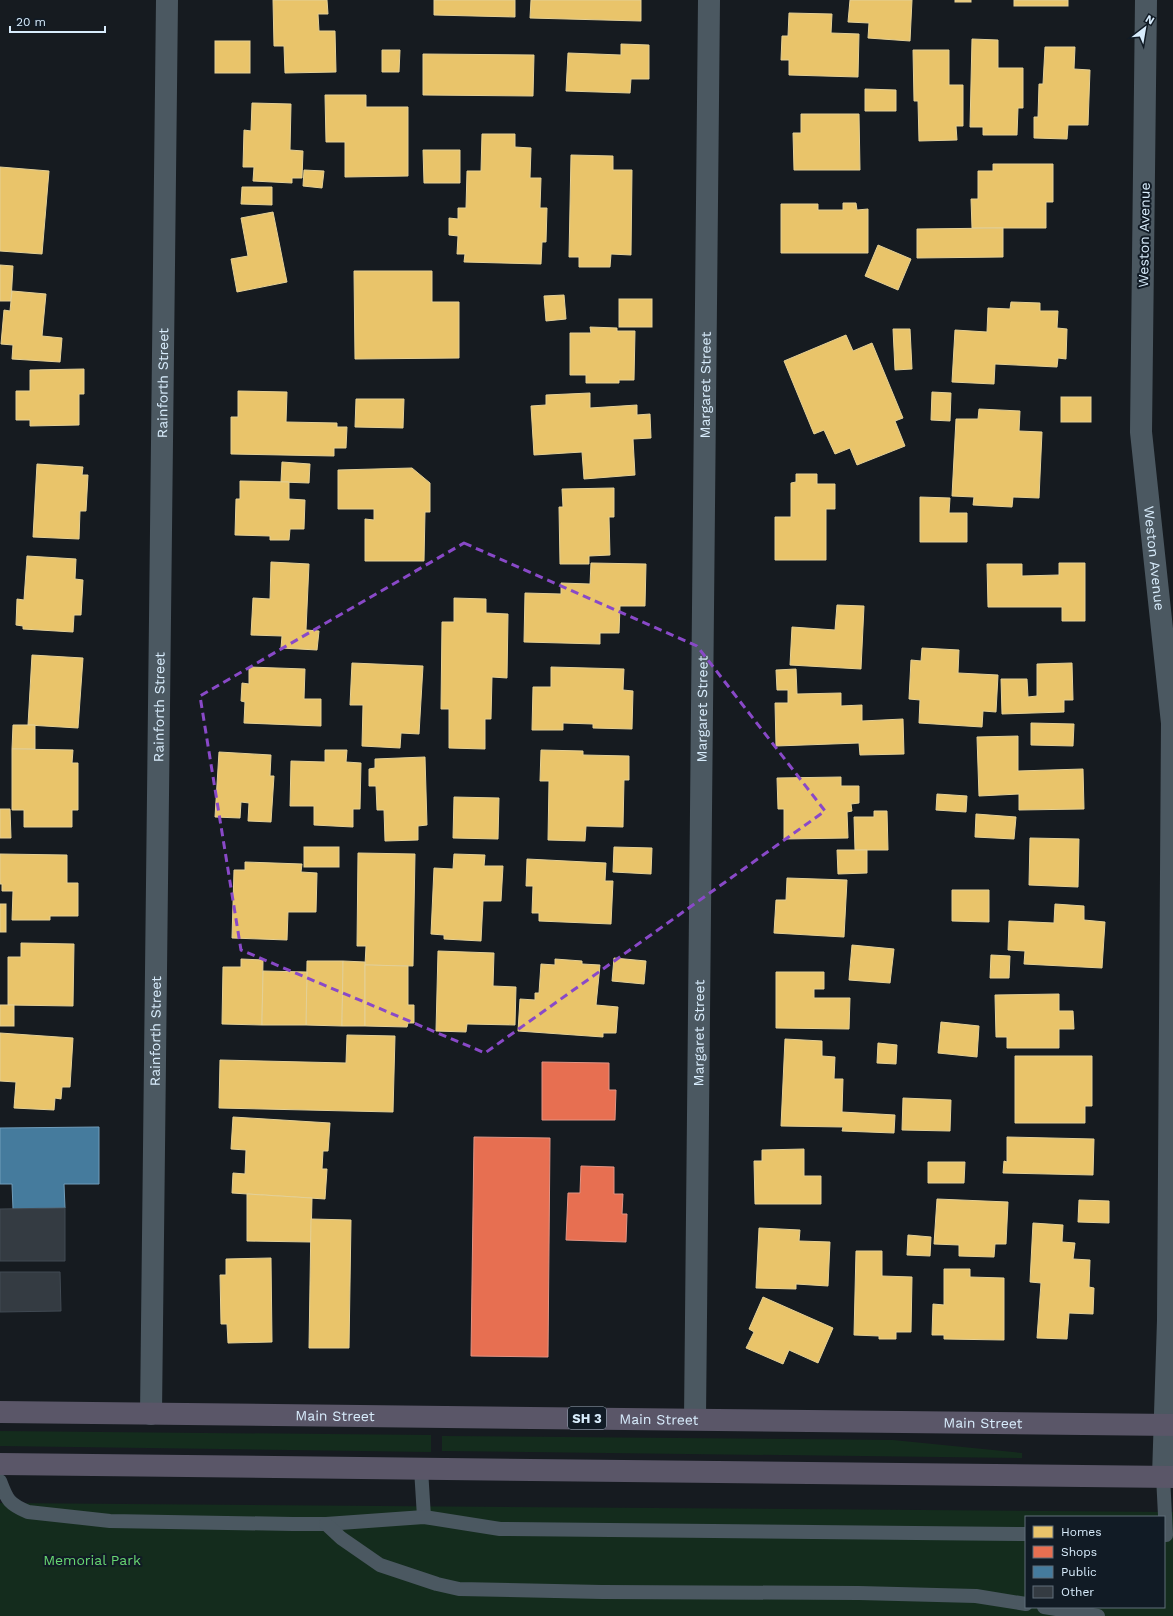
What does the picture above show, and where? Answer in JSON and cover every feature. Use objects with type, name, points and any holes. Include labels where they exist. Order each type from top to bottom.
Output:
[{"type":"highway","name":"Main Street","points":[[0,1412],[1169,1425]]},
{"type":"highway","points":[[0,1464],[1168,1476]]},
{"type":"street","name":"Rainforth Street","points":[[151,1414],[167,0]]},
{"type":"street","name":"Margaret Street","points":[[695,1419],[709,0]]},
{"type":"street","name":"Weston Avenue","points":[[1146,0],[1142,432],[1172,723],[1168,1476]]},
{"type":"lane","points":[[420,1469],[424,1517]]},
{"type":"lane","points":[[1168,1476],[1168,1535]]},
{"type":"lane","points":[[0,1481],[7,1500],[16,1507],[28,1512],[110,1521],[326,1524],[424,1517],[500,1529],[1025,1534]]},
{"type":"lane","points":[[326,1524],[341,1538],[380,1565],[437,1584],[459,1588],[602,1592],[875,1593],[976,1596],[1025,1604]]},
{"type":"lane","points":[[1050,1608],[1098,1616]]},
{"type":"highlighted area","points":[[464,543],[697,646],[825,811],[485,1053],[241,950],[200,696]]},
{"type":"green space","points":[[0,1431],[431,1435],[431,1452],[0,1446]]},
{"type":"green space","points":[[442,1436],[893,1440],[1022,1453],[1022,1458],[442,1451]]},
{"type":"green space","name":"Memorial Park","points":[[0,1503],[1173,1512],[1173,1616],[0,1616]]},
{"type":"building: Homes","points":[[273,0],[327,0],[328,14],[318,14],[319,31],[335,31],[336,72],[285,73],[284,46],[274,46]]},
{"type":"building: Homes","points":[[434,0],[515,0],[515,17],[434,15]]},
{"type":"building: Homes","points":[[531,0],[641,0],[641,21],[530,18]]},
{"type":"building: Homes","points":[[850,0],[912,0],[910,41],[868,38],[869,23],[848,22]]},
{"type":"building: Homes","points":[[955,0],[971,0],[971,2],[955,2]]},
{"type":"building: Homes","points":[[1014,0],[1068,0],[1068,6],[1014,6]]},
{"type":"building: Homes","points":[[789,13],[832,14],[831,33],[859,34],[858,77],[789,75],[789,60],[781,60],[782,36],[788,36]]},
{"type":"building: Homes","points":[[972,39],[998,40],[998,68],[1023,68],[1023,108],[1018,108],[1017,135],[983,135],[983,127],[970,127]]},
{"type":"building: Homes","points":[[215,41],[250,41],[250,73],[215,73]]},
{"type":"building: Homes","points":[[621,44],[649,45],[649,79],[631,79],[630,93],[566,91],[568,53],[621,55]]},
{"type":"building: Homes","points":[[1045,47],[1075,47],[1074,69],[1090,70],[1088,125],[1068,125],[1067,139],[1034,138],[1034,117],[1038,117],[1039,84],[1043,84]]},
{"type":"building: Homes","points":[[382,50],[400,50],[399,72],[382,72]]},
{"type":"building: Homes","points":[[913,50],[949,50],[949,85],[963,85],[963,126],[956,126],[957,140],[919,141],[918,101],[914,101]]},
{"type":"building: Homes","points":[[423,54],[534,55],[533,96],[423,95]]},
{"type":"building: Homes","points":[[865,89],[896,90],[896,111],[865,111]]},
{"type":"building: Homes","points":[[325,95],[366,95],[366,107],[408,107],[408,176],[345,177],[345,142],[326,142]]},
{"type":"building: Homes","points":[[252,103],[291,104],[290,150],[303,151],[302,178],[292,178],[292,183],[253,181],[254,167],[243,167],[244,130],[251,131]]},
{"type":"building: Homes","points":[[801,114],[859,114],[860,170],[794,170],[793,133],[801,133]]},
{"type":"building: Homes","points":[[482,134],[515,134],[515,147],[531,148],[530,178],[541,178],[540,208],[547,208],[546,242],[542,242],[541,264],[464,262],[465,254],[457,254],[458,236],[449,235],[449,218],[458,219],[458,208],[466,208],[467,171],[481,171]]},
{"type":"building: Homes","points":[[423,150],[460,150],[460,183],[424,183]]},
{"type":"building: Homes","points":[[571,155],[613,156],[613,170],[632,170],[631,255],[611,254],[610,267],[579,267],[579,257],[569,257]]},
{"type":"building: Homes","points":[[993,164],[1053,164],[1053,202],[1046,202],[1046,228],[972,228],[971,199],[978,199],[978,171],[993,171]]},
{"type":"building: Homes","points":[[0,167],[49,171],[42,254],[0,251]]},
{"type":"building: Homes","points":[[304,170],[324,171],[322,188],[303,186]]},
{"type":"building: Homes","points":[[242,187],[272,187],[272,205],[241,204]]},
{"type":"building: Homes","points":[[843,203],[856,203],[857,210],[868,209],[868,253],[781,253],[781,204],[818,204],[818,210],[843,210]]},
{"type":"building: Homes","points":[[273,212],[287,282],[237,292],[231,259],[248,256],[241,218]]},
{"type":"building: Homes","points":[[1003,228],[1003,257],[917,258],[917,229]]},
{"type":"building: Homes","points":[[878,245],[911,259],[898,290],[865,276]]},
{"type":"building: Homes","points":[[0,265],[13,266],[11,301],[0,301]]},
{"type":"building: Homes","points":[[354,271],[432,271],[432,302],[459,302],[459,358],[355,359]]},
{"type":"building: Homes","points":[[12,291],[46,294],[42,336],[62,338],[60,362],[12,359],[13,345],[1,344],[4,310],[10,311]]},
{"type":"building: Homes","points":[[564,295],[566,319],[546,321],[544,296]]},
{"type":"building: Homes","points":[[619,299],[652,299],[652,327],[619,327]]},
{"type":"building: Homes","points":[[1011,302],[1040,303],[1040,311],[1058,311],[1057,328],[1067,329],[1066,359],[1058,358],[1057,367],[995,364],[994,384],[952,382],[955,330],[987,332],[988,308],[1010,309]]},
{"type":"building: Homes","points":[[590,327],[617,328],[617,331],[635,331],[634,380],[619,380],[619,383],[586,383],[586,375],[570,375],[570,333],[591,333]]},
{"type":"building: Homes","points":[[893,329],[910,329],[912,369],[895,370]]},
{"type":"building: Homes","points":[[846,335],[853,351],[872,343],[903,418],[895,421],[905,446],[857,465],[850,448],[835,454],[824,430],[814,434],[784,361]]},
{"type":"building: Homes","points":[[84,369],[84,394],[79,394],[79,425],[30,426],[30,420],[16,420],[16,391],[30,391],[30,370]]},
{"type":"building: Homes","points":[[238,391],[287,392],[286,422],[337,423],[337,427],[347,427],[346,448],[334,448],[334,456],[231,454],[231,417],[238,417]]},
{"type":"building: Homes","points":[[932,392],[951,393],[950,421],[931,420]]},
{"type":"building: Homes","points":[[590,393],[590,408],[637,405],[637,415],[650,414],[651,438],[633,439],[635,475],[584,479],[582,452],[534,455],[531,406],[546,405],[546,395]]},
{"type":"building: Homes","points":[[1061,397],[1091,397],[1091,422],[1061,422]]},
{"type":"building: Homes","points":[[356,399],[404,399],[403,428],[355,427]]},
{"type":"building: Homes","points":[[979,409],[1020,411],[1019,431],[1042,432],[1039,498],[1013,497],[1012,507],[973,505],[974,497],[952,496],[956,419],[978,419]]},
{"type":"building: Homes","points":[[282,462],[310,464],[309,483],[281,482]]},
{"type":"building: Homes","points":[[37,464],[83,467],[82,475],[88,475],[86,511],[80,511],[79,539],[33,537]]},
{"type":"building: Homes","points":[[412,468],[430,483],[430,512],[425,512],[424,561],[365,561],[365,519],[374,520],[374,509],[338,509],[338,470]]},
{"type":"building: Homes","points":[[796,474],[817,474],[817,484],[835,484],[835,509],[826,509],[826,560],[775,560],[775,517],[791,517],[791,483],[796,482]]},
{"type":"building: Homes","points":[[240,481],[289,482],[289,499],[305,500],[304,529],[290,529],[289,540],[270,540],[270,536],[235,535],[236,499],[240,499]]},
{"type":"building: Homes","points":[[614,488],[614,517],[609,517],[610,555],[589,556],[589,564],[560,564],[559,507],[563,507],[562,489]]},
{"type":"building: Homes","points":[[920,497],[950,498],[949,513],[967,513],[967,542],[920,542]]},
{"type":"building: Homes","points":[[27,556],[76,559],[75,579],[83,580],[81,615],[74,615],[73,632],[23,629],[23,626],[16,625],[17,599],[24,600]]},
{"type":"building: Homes","points":[[271,562],[309,564],[306,630],[319,631],[317,650],[281,648],[282,636],[251,635],[253,598],[270,599]]},
{"type":"building: Homes","points":[[591,563],[646,564],[645,606],[620,606],[619,633],[600,633],[600,644],[524,642],[525,593],[561,594],[561,583],[590,584]]},
{"type":"building: Homes","points":[[1059,563],[1085,563],[1085,621],[1062,621],[1062,607],[988,607],[987,564],[1022,564],[1022,576],[1059,575]]},
{"type":"building: Homes","points":[[454,598],[486,599],[486,613],[508,614],[507,678],[492,677],[491,719],[485,719],[485,749],[449,748],[449,709],[441,709],[442,622],[454,622]]},
{"type":"building: Homes","points":[[837,605],[864,606],[861,669],[790,665],[792,627],[835,630]]},
{"type":"building: Homes","points":[[922,648],[959,650],[958,673],[998,675],[996,712],[983,711],[982,727],[919,723],[920,700],[909,699],[911,660],[921,661]]},
{"type":"building: Homes","points":[[32,655],[83,658],[78,728],[28,725]]},
{"type":"building: Homes","points":[[352,663],[423,666],[419,734],[401,733],[400,748],[362,746],[363,705],[350,705]]},
{"type":"building: Homes","points":[[1072,663],[1073,700],[1064,700],[1064,712],[1002,714],[1001,679],[1027,679],[1028,697],[1037,696],[1037,664]]},
{"type":"building: Homes","points":[[249,667],[305,669],[304,699],[321,699],[321,726],[244,723],[245,702],[241,701],[242,683],[249,684]]},
{"type":"building: Homes","points":[[551,667],[624,669],[623,690],[633,691],[632,729],[593,728],[593,724],[563,723],[563,730],[532,730],[533,687],[551,687]]},
{"type":"building: Homes","points":[[796,669],[797,694],[841,693],[841,706],[862,705],[862,721],[903,719],[904,754],[860,755],[859,743],[776,746],[775,703],[788,703],[788,690],[777,690],[776,670]]},
{"type":"building: Homes","points":[[1031,723],[1074,724],[1073,746],[1031,745]]},
{"type":"building: Homes","points":[[13,725],[35,725],[35,749],[12,749]]},
{"type":"building: Homes","points":[[1018,736],[1018,771],[1083,769],[1084,809],[1019,810],[1019,794],[979,796],[977,737]]},
{"type":"building: Homes","points":[[12,749],[73,750],[72,763],[78,763],[78,810],[72,810],[72,827],[24,827],[24,810],[12,810]]},
{"type":"building: Homes","points":[[325,750],[347,750],[346,762],[361,763],[360,809],[353,809],[353,827],[314,825],[314,806],[290,806],[291,761],[325,762]]},
{"type":"building: Homes","points":[[541,750],[583,751],[583,755],[629,756],[629,780],[624,780],[623,827],[586,826],[585,841],[548,840],[549,781],[540,781]]},
{"type":"building: Homes","points":[[219,752],[271,755],[270,776],[274,776],[271,822],[248,821],[249,803],[241,802],[240,818],[215,817]]},
{"type":"building: Homes","points":[[425,757],[427,825],[418,826],[418,840],[385,841],[384,810],[377,810],[376,786],[369,786],[369,769],[375,768],[375,759]]},
{"type":"building: Homes","points":[[841,777],[841,786],[859,786],[859,803],[851,804],[852,811],[847,812],[848,838],[784,839],[784,809],[778,809],[777,778]]},
{"type":"building: Homes","points":[[937,794],[967,796],[966,812],[936,810]]},
{"type":"building: Homes","points":[[454,797],[499,798],[498,839],[453,838]]},
{"type":"building: Homes","points":[[0,809],[10,809],[11,838],[0,838]]},
{"type":"building: Homes","points":[[874,811],[887,811],[888,850],[855,850],[854,817],[874,817]]},
{"type":"building: Homes","points":[[976,814],[1016,817],[1014,839],[975,837]]},
{"type":"building: Homes","points":[[1030,838],[1079,839],[1078,887],[1029,885]]},
{"type":"building: Homes","points":[[304,847],[339,847],[339,867],[304,867]]},
{"type":"building: Homes","points":[[614,847],[652,848],[651,874],[613,872]]},
{"type":"building: Homes","points":[[837,850],[867,850],[867,873],[838,874]]},
{"type":"building: Homes","points":[[358,853],[415,854],[413,966],[365,965],[366,946],[357,946]]},
{"type":"building: Homes","points":[[0,854],[67,855],[67,883],[78,883],[78,916],[50,916],[50,920],[12,920],[13,891],[2,891],[2,884],[0,884]]},
{"type":"building: Homes","points":[[454,854],[485,855],[484,866],[503,866],[501,901],[483,901],[481,941],[444,939],[444,935],[431,934],[434,868],[453,869]]},
{"type":"building: Homes","points":[[527,859],[606,863],[605,881],[613,881],[611,924],[539,921],[539,913],[532,913],[533,886],[526,886]]},
{"type":"building: Homes","points":[[245,862],[302,864],[301,872],[317,873],[316,912],[288,912],[287,940],[232,938],[234,870],[245,870]]},
{"type":"building: Homes","points":[[787,878],[847,880],[844,937],[774,933],[776,900],[786,900]]},
{"type":"building: Homes","points":[[952,890],[989,890],[989,922],[952,921]]},
{"type":"building: Homes","points":[[0,904],[6,904],[6,932],[0,932]]},
{"type":"building: Homes","points":[[1055,904],[1084,906],[1084,920],[1105,922],[1102,968],[1024,964],[1025,951],[1008,950],[1009,921],[1054,923]]},
{"type":"building: Homes","points":[[21,943],[74,944],[73,1006],[8,1005],[8,957],[21,957]]},
{"type":"building: Homes","points":[[852,945],[894,949],[890,983],[849,980]]},
{"type":"building: Homes","points":[[438,951],[494,953],[493,986],[516,987],[515,1025],[467,1024],[466,1032],[436,1031]]},
{"type":"building: Homes","points":[[991,955],[1010,956],[1009,978],[990,978]]},
{"type":"building: Homes","points":[[614,958],[646,961],[644,984],[612,981]]},
{"type":"building: Homes","points":[[241,959],[263,960],[262,1025],[222,1024],[223,967],[241,967]]},
{"type":"building: Homes","points":[[555,959],[582,961],[582,964],[600,965],[596,1005],[618,1007],[616,1033],[603,1033],[603,1037],[518,1031],[520,999],[535,1000],[535,993],[539,993],[541,964],[555,965]]},
{"type":"building: Homes","points":[[307,961],[343,961],[342,1026],[306,1025]]},
{"type":"building: Homes","points":[[343,961],[365,962],[365,1026],[342,1026]]},
{"type":"building: Homes","points":[[365,965],[408,966],[408,1005],[414,1005],[414,1023],[408,1023],[407,1027],[365,1026]]},
{"type":"building: Homes","points":[[263,971],[307,972],[306,1025],[262,1025]]},
{"type":"building: Homes","points":[[776,972],[824,972],[824,989],[814,989],[814,998],[850,998],[849,1029],[776,1028]]},
{"type":"building: Homes","points":[[1059,994],[1059,1011],[1073,1011],[1074,1029],[1059,1029],[1059,1048],[1007,1048],[1007,1037],[996,1037],[995,995]]},
{"type":"building: Homes","points":[[0,1005],[14,1005],[14,1026],[0,1026]]},
{"type":"building: Homes","points":[[941,1022],[979,1026],[977,1057],[938,1053]]},
{"type":"building: Homes","points":[[0,1033],[73,1038],[70,1087],[62,1087],[61,1099],[55,1098],[54,1110],[14,1108],[16,1082],[0,1081]]},
{"type":"building: Homes","points":[[347,1035],[395,1036],[393,1112],[219,1108],[220,1060],[346,1063]]},
{"type":"building: Homes","points":[[785,1039],[822,1041],[822,1056],[835,1057],[834,1079],[843,1079],[842,1112],[895,1115],[894,1133],[842,1131],[843,1127],[781,1126]]},
{"type":"building: Homes","points":[[878,1043],[897,1045],[896,1064],[877,1063]]},
{"type":"building: Homes","points":[[1015,1056],[1092,1056],[1092,1106],[1085,1106],[1085,1123],[1015,1123]]},
{"type":"building: Homes","points":[[903,1098],[951,1100],[950,1131],[902,1130]]},
{"type":"building: Homes","points":[[233,1117],[330,1123],[328,1151],[323,1151],[322,1169],[327,1169],[325,1199],[232,1193],[233,1173],[245,1174],[246,1150],[231,1149]]},
{"type":"building: Homes","points":[[1007,1137],[1094,1139],[1093,1175],[1003,1173],[1004,1161],[1007,1162]]},
{"type":"building: Homes","points":[[804,1149],[804,1176],[821,1176],[821,1204],[755,1204],[754,1161],[762,1161],[762,1150]]},
{"type":"building: Homes","points":[[928,1162],[965,1162],[964,1183],[928,1183]]},
{"type":"building: Homes","points":[[247,1194],[312,1198],[311,1242],[247,1241]]},
{"type":"building: Homes","points":[[937,1199],[1008,1202],[1006,1244],[995,1244],[994,1257],[959,1256],[959,1245],[934,1244]]},
{"type":"building: Homes","points":[[1079,1200],[1109,1201],[1109,1223],[1078,1222]]},
{"type":"building: Homes","points":[[311,1219],[351,1220],[349,1348],[309,1348]]},
{"type":"building: Homes","points":[[1033,1223],[1063,1225],[1062,1242],[1075,1243],[1073,1259],[1090,1260],[1089,1287],[1094,1288],[1093,1314],[1069,1313],[1067,1339],[1037,1338],[1041,1283],[1030,1282]]},
{"type":"building: Homes","points":[[759,1228],[800,1230],[799,1241],[830,1242],[828,1286],[796,1284],[796,1289],[756,1288]]},
{"type":"building: Homes","points":[[908,1235],[931,1237],[930,1256],[907,1255]]},
{"type":"building: Homes","points":[[856,1251],[882,1251],[882,1276],[912,1277],[911,1332],[896,1332],[896,1339],[879,1339],[879,1336],[854,1335]]},
{"type":"building: Homes","points":[[271,1258],[272,1342],[228,1343],[227,1324],[221,1324],[220,1275],[226,1275],[226,1259]]},
{"type":"building: Homes","points":[[944,1269],[970,1269],[970,1277],[1004,1278],[1004,1340],[944,1339],[944,1335],[932,1335],[933,1304],[944,1305]]},
{"type":"building: Homes","points":[[763,1297],[833,1328],[818,1363],[789,1350],[783,1364],[746,1348],[754,1332],[749,1329]]},
{"type":"building: Shops","points":[[542,1062],[609,1063],[609,1090],[616,1090],[615,1120],[542,1120]]},
{"type":"building: Shops","points":[[474,1137],[550,1138],[548,1357],[471,1356]]},
{"type":"building: Shops","points":[[581,1166],[614,1167],[614,1194],[623,1194],[622,1214],[627,1214],[626,1242],[566,1240],[568,1193],[580,1193]]},
{"type":"building: Public","points":[[99,1127],[99,1184],[64,1184],[65,1208],[13,1209],[12,1184],[0,1184],[0,1128]]},
{"type":"building: Other","points":[[65,1208],[65,1261],[0,1261],[0,1209]]},
{"type":"building: Other","points":[[0,1272],[60,1272],[61,1311],[0,1312]]}]
